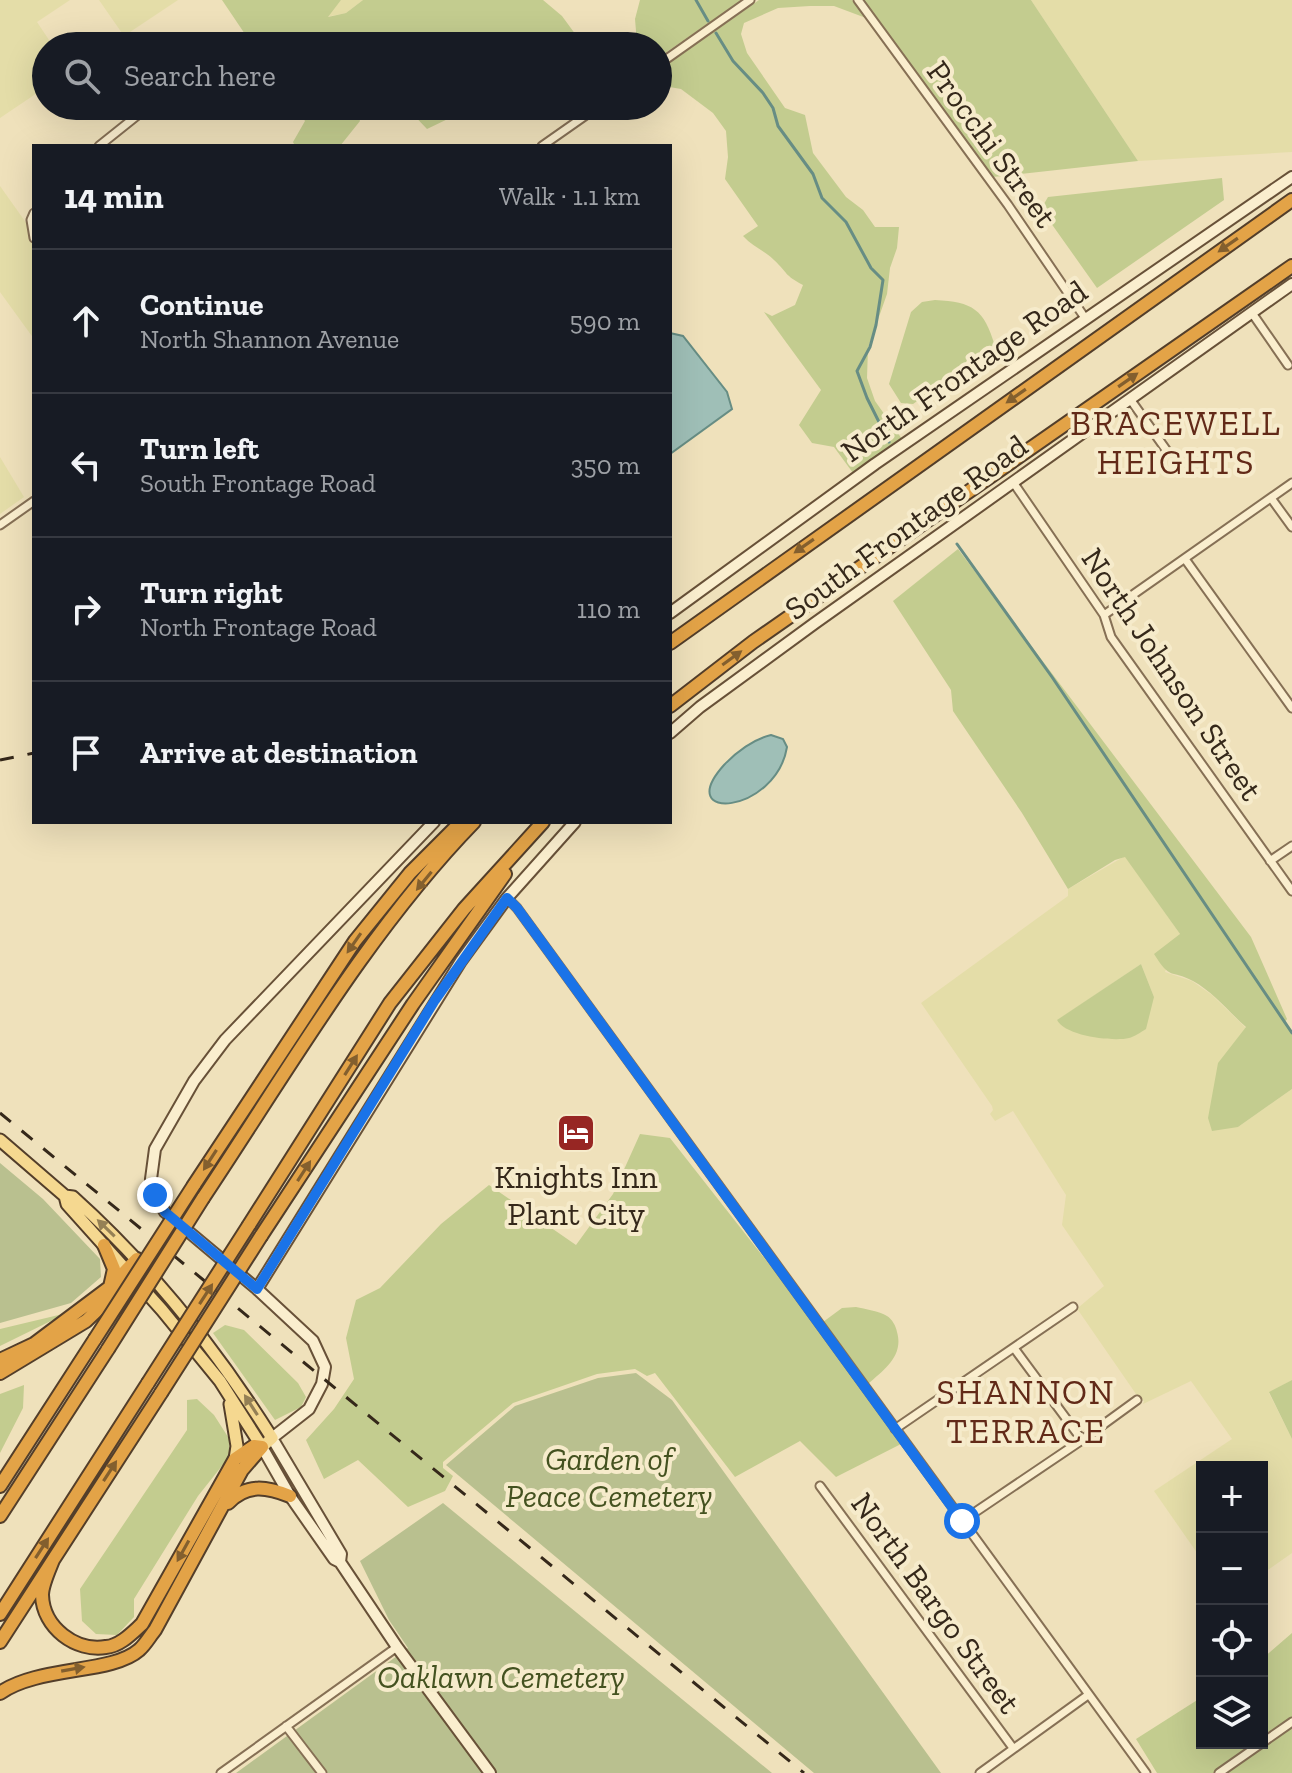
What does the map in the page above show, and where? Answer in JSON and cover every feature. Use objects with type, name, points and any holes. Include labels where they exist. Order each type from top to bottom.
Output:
[{"type":"highway","points":[[672,642],[1292,200]]},
{"type":"highway","points":[[672,704],[753,642],[1292,266]]},
{"type":"highway","points":[[0,1486],[355,941],[410,873],[459,824]]},
{"type":"highway","points":[[0,1516],[203,1198],[389,924],[472,824]]},
{"type":"highway","points":[[0,1614],[390,1003],[464,909],[541,824]]},
{"type":"highway","points":[[0,1642],[413,1004],[541,824]]},
{"type":"highway","points":[[104,1245],[114,1269],[110,1287]]},
{"type":"highway","points":[[0,1373],[86,1321],[140,1263]]},
{"type":"highway","points":[[0,1360],[34,1344],[130,1273]]},
{"type":"highway","points":[[53,1560],[41,1594],[47,1617],[66,1638],[83,1647],[109,1647],[142,1624],[235,1459],[254,1446],[267,1443]]},
{"type":"highway","points":[[0,1693],[12,1684],[51,1673],[121,1661],[138,1651],[155,1630],[242,1470],[267,1443]]},
{"type":"highway","points":[[215,1517],[235,1496],[251,1489],[273,1489],[290,1496]]},
{"type":"main road","points":[[0,1140],[65,1196],[73,1197],[93,1215],[179,1307],[229,1371],[267,1443]]},
{"type":"main road","points":[[65,1196],[67,1204],[162,1310],[267,1443]]},
{"type":"main road","points":[[225,1388],[235,1424],[235,1459]]},
{"type":"street","points":[[672,55],[750,0]]},
{"type":"street","name":"Procchi Street","points":[[858,0],[1008,205],[1085,318]]},
{"type":"street","points":[[102,144],[132,120]]},
{"type":"street","points":[[545,144],[579,120]]},
{"type":"street","name":"North Frontage Road","points":[[672,612],[875,464],[1292,177]]},
{"type":"street","name":"South Frontage Road","points":[[672,731],[789,642],[1292,284]]},
{"type":"street","points":[[1252,313],[1288,365]]},
{"type":"street","points":[[1130,399],[1167,451]]},
{"type":"street","name":"North Johnson Street","points":[[1013,482],[1104,615],[1111,637],[1292,891]]},
{"type":"street","points":[[1104,615],[1292,483]]},
{"type":"street","points":[[1271,498],[1292,527]]},
{"type":"street","points":[[0,525],[32,502]]},
{"type":"street","points":[[1185,559],[1292,708]]},
{"type":"street","points":[[267,1443],[309,1409],[322,1384],[325,1367],[313,1341],[257,1289],[165,1212],[155,1195],[151,1179],[155,1149],[194,1081],[225,1040],[432,824]]},
{"type":"street","points":[[257,1289],[435,1000],[507,898],[573,824]]},
{"type":"street","points":[[1270,861],[1292,846]]},
{"type":"street","points":[[507,898],[1146,1773]]},
{"type":"street","points":[[895,1429],[1073,1307]]},
{"type":"street","points":[[1014,1348],[1082,1440]]},
{"type":"street","points":[[962,1521],[1137,1400]]},
{"type":"street","points":[[267,1443],[290,1496],[490,1773]]},
{"type":"street","points":[[267,1443],[341,1554],[340,1562]]},
{"type":"street","name":"North Bargo Street","points":[[820,1486],[1013,1748]]},
{"type":"street","points":[[221,1773],[397,1647]]},
{"type":"street","points":[[980,1773],[1088,1695]]},
{"type":"street","points":[[1219,1773],[1292,1722]]},
{"type":"street","points":[[286,1726],[322,1773]]},
{"type":"shaded area","points":[[0,0],[70,0],[37,22],[44,32],[32,32],[32,96],[0,118]]},
{"type":"shaded area","points":[[99,0],[178,0],[130,32],[121,32]]},
{"type":"shaded area","points":[[341,0],[363,0],[346,13],[326,17]]},
{"type":"shaded area","points":[[1031,0],[1292,0],[1292,152],[1138,161]]},
{"type":"shaded area","points":[[0,186],[32,231],[32,336],[0,292]]},
{"type":"shaded area","points":[[0,457],[24,497],[0,514]]},
{"type":"shaded area","points":[[1125,856],[1180,934],[1165,972],[1192,981],[1212,995],[1246,1028],[1218,1064],[1238,1127],[1292,1089],[1292,1380],[1269,1393],[1292,1439],[1292,1553],[1268,1570],[1268,1461],[1199,1461],[1232,1439],[1191,1381],[1143,1404],[1144,1401],[1078,1310],[1104,1286],[1062,1225],[1066,1195],[1013,1111],[995,1121],[990,1114],[992,1106],[921,1003],[1068,896],[1068,889]],"holes":[[[1141,964],[1154,997],[1057,1021]]]},
{"type":"shaded area","points":[[1196,1463],[1196,1551],[1154,1491]]},
{"type":"green space","points":[[222,0],[341,0],[328,17],[346,13],[363,0],[543,0],[562,16],[574,32],[244,32]]},
{"type":"green space","points":[[640,0],[742,0],[672,48],[672,32],[636,32],[635,19]]},
{"type":"green space","points":[[759,0],[852,0],[866,18],[834,6],[778,8],[744,23],[741,34],[747,53],[785,108],[805,115],[813,153],[846,197],[863,210],[875,227],[899,227],[887,294],[868,348],[867,378],[875,401],[902,439],[853,473],[834,447],[812,443],[799,425],[821,390],[764,312],[772,316],[795,305],[803,285],[743,236],[758,226],[725,179],[728,157],[726,131],[713,113],[681,89],[672,87],[672,61]]},
{"type":"green space","points":[[863,0],[1031,0],[1138,161],[993,177]]},
{"type":"green space","points":[[418,120],[446,120],[427,129]]},
{"type":"green space","points":[[305,121],[360,121],[342,144],[294,144]]},
{"type":"green space","points":[[1222,178],[1224,200],[1097,288],[1041,209],[1048,197]]},
{"type":"green space","points":[[922,302],[959,303],[975,310],[986,323],[995,346],[913,404],[901,403],[889,384],[911,312]]},
{"type":"green space","points":[[958,549],[1251,937],[1287,1019],[1285,1022],[1292,1032],[1292,1089],[1238,1127],[1212,1131],[1208,1118],[1218,1063],[1246,1027],[1207,991],[1193,981],[1168,971],[1154,954],[1180,934],[1125,857],[1068,889],[1022,813],[953,711],[951,690],[893,601]]},
{"type":"green space","points":[[1141,964],[1154,997],[1146,1029],[1129,1038],[1101,1038],[1069,1030],[1057,1020]]},
{"type":"green space","points":[[640,1134],[670,1138],[780,1278],[901,1444],[836,1477],[800,1441],[735,1477],[655,1373],[647,1376],[635,1369],[597,1374],[513,1403],[443,1462],[443,1468],[453,1476],[445,1491],[408,1507],[358,1460],[324,1479],[306,1440],[334,1409],[354,1379],[346,1338],[356,1300],[380,1288],[441,1224],[489,1185],[576,1245],[613,1194]]},
{"type":"green space","points":[[0,1163],[43,1199],[100,1259],[101,1277],[71,1303],[0,1323]]},
{"type":"green space","points":[[856,1307],[884,1314],[896,1327],[898,1348],[895,1355],[868,1384],[823,1322],[842,1308]]},
{"type":"green space","points":[[65,1314],[0,1346],[0,1329]]},
{"type":"green space","points":[[225,1325],[244,1330],[298,1383],[306,1397],[301,1407],[275,1420],[213,1333]]},
{"type":"green space","name":"Garden of Peace Cemetery","points":[[636,1373],[672,1400],[941,1773],[814,1773],[446,1465],[515,1406],[598,1378]]},
{"type":"green space","points":[[1292,1380],[1292,1439],[1269,1392]]},
{"type":"green space","points":[[24,1385],[23,1408],[0,1453],[0,1394]]},
{"type":"green space","points":[[197,1399],[214,1415],[230,1440],[229,1457],[198,1496],[134,1599],[134,1617],[117,1635],[96,1634],[82,1621],[80,1589],[187,1430],[187,1400]]},
{"type":"green space","name":"Oaklawn Cemetery","points":[[443,1503],[772,1773],[236,1773],[408,1648],[389,1620],[360,1561]]},
{"type":"green space","points":[[1292,1633],[1292,1773],[1157,1773],[1136,1739],[1196,1701],[1196,1749],[1268,1749],[1268,1654]]},
{"type":"water","points":[[672,333],[683,336],[727,392],[732,409],[672,453]]},
{"type":"water","points":[[771,735],[783,739],[787,747],[779,769],[765,786],[749,797],[732,803],[718,802],[710,796],[711,784],[729,760],[752,743]]},
{"type":"waterway","points":[[696,0],[708,21]]},
{"type":"waterway","points":[[716,33],[733,61],[763,93],[773,108],[778,126],[813,174],[822,198],[846,222],[871,268],[883,280],[870,347],[857,371],[889,442]]},
{"type":"waterway","points":[[957,544],[1052,677],[1292,1033]]},
{"type":"railway","points":[[0,760],[32,753]]},
{"type":"railway","points":[[0,1113],[804,1773]]},
{"type":"place","name":"Knights Inn Plant City","points":[[576,1133]]},
{"type":"district","name":"BRACEWELL HEIGHTS","points":[[1176,442]]},
{"type":"district","name":"SHANNON TERRACE","points":[[1026,1412]]},
{"type":"route","points":[[155,1195],[165,1212],[198,1243],[257,1289],[435,1000],[507,898],[962,1521]]}]
